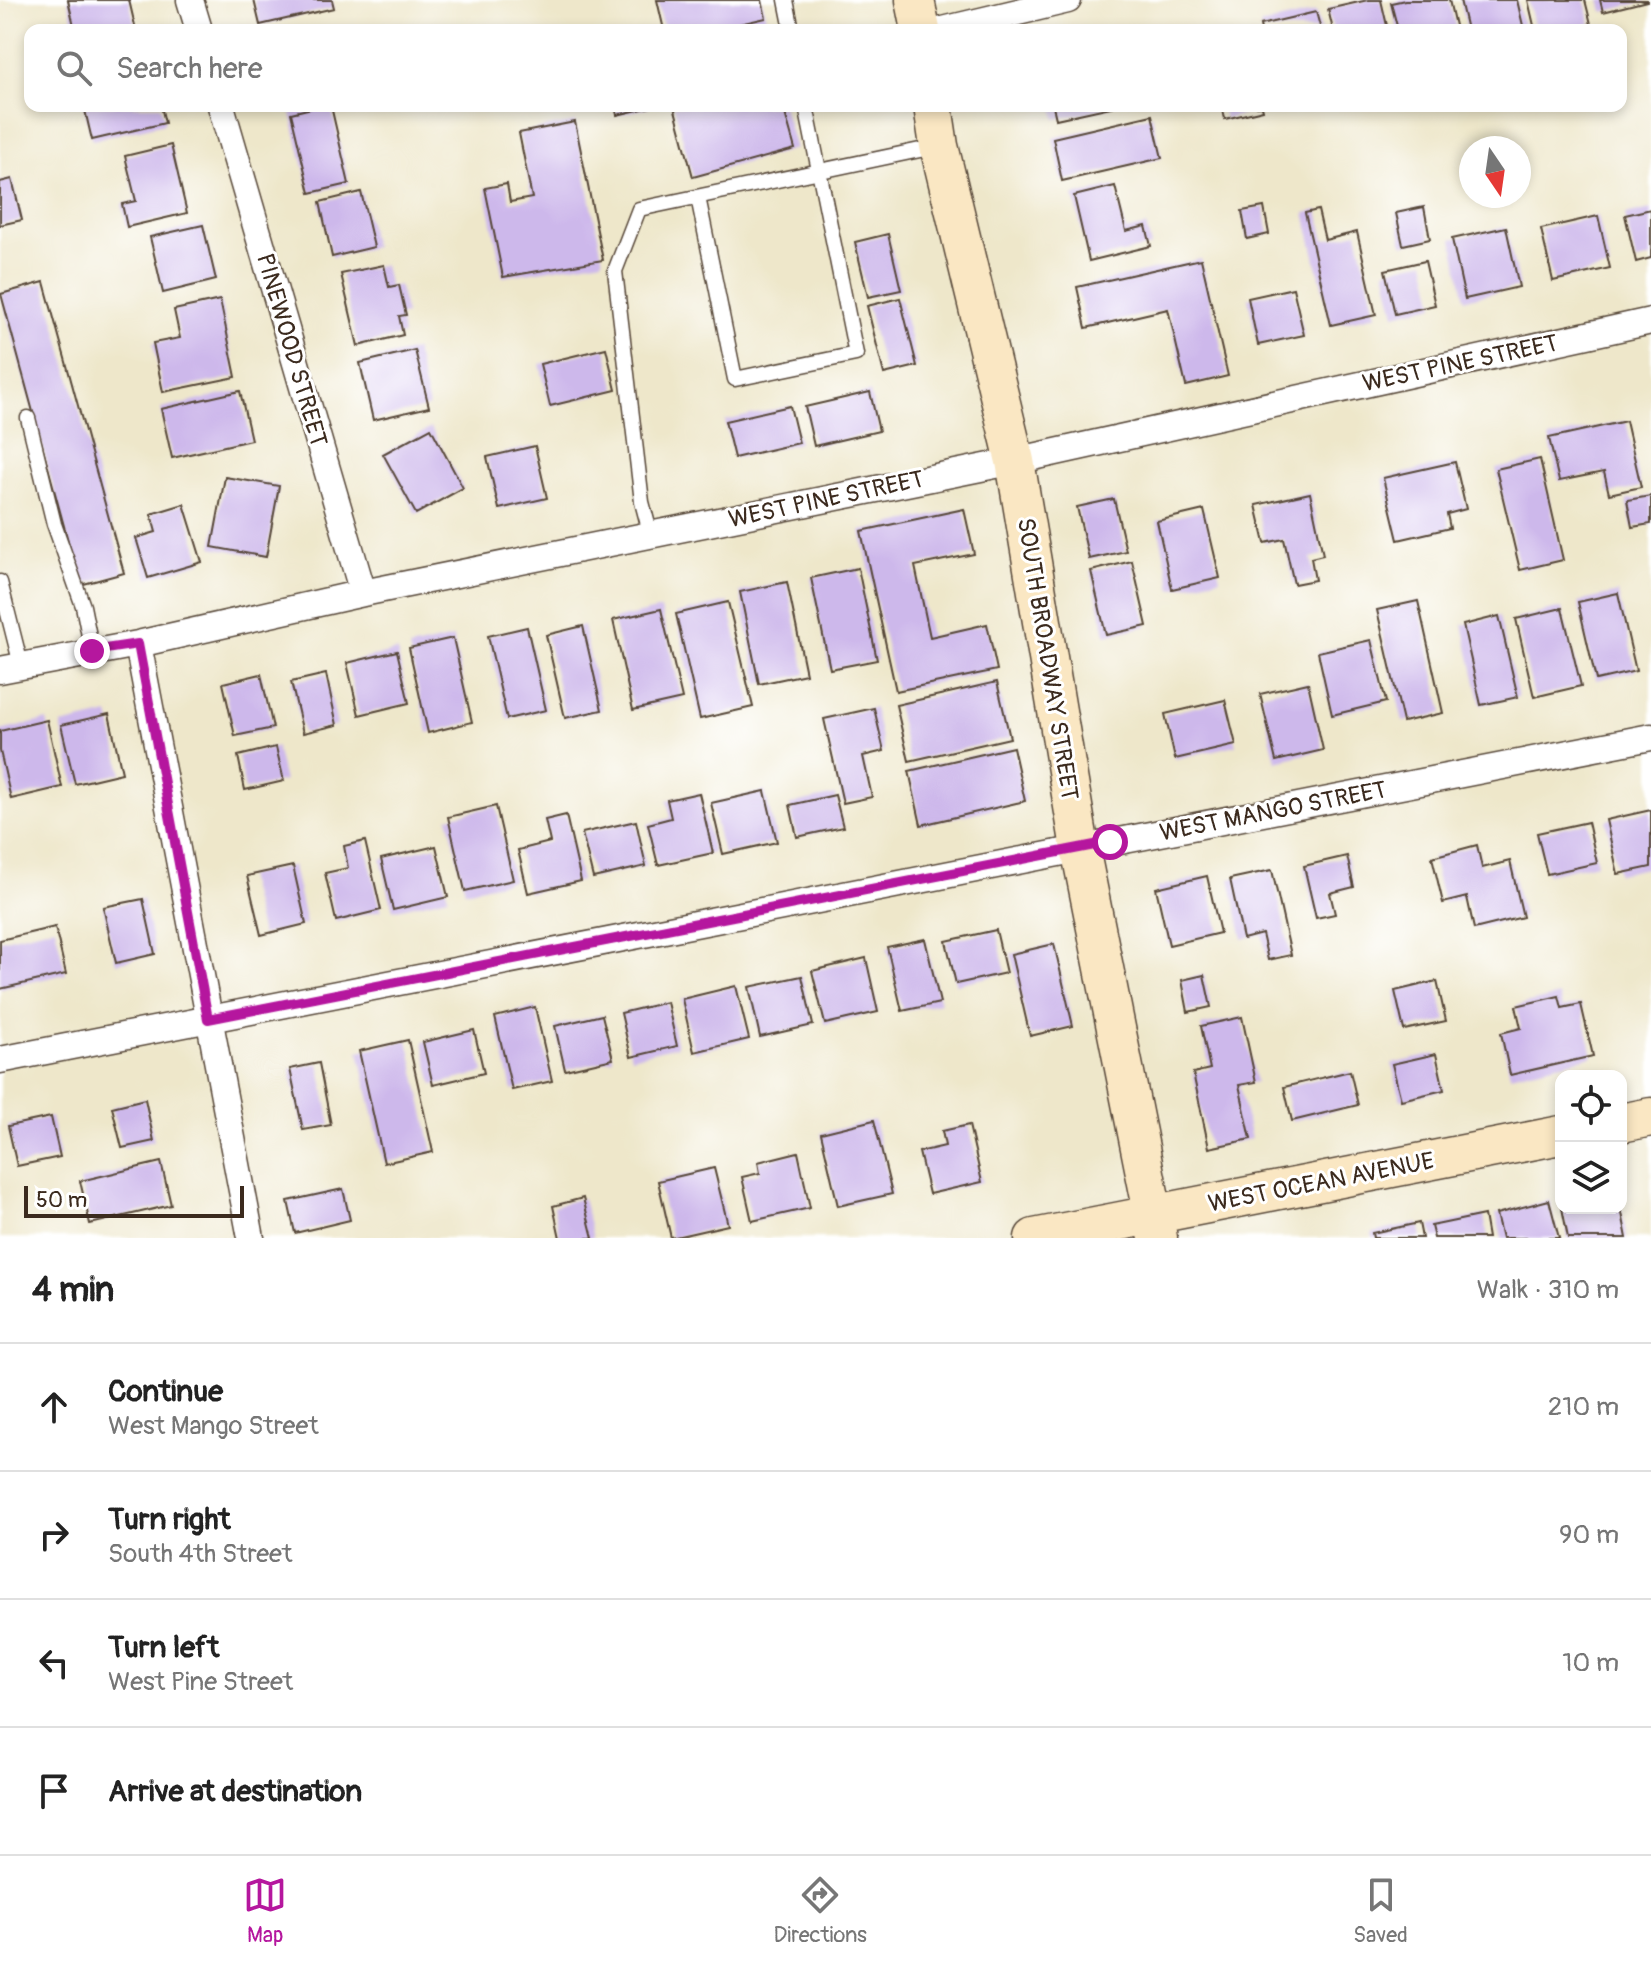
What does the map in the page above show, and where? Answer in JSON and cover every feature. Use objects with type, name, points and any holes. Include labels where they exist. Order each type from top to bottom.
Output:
[{"type":"street","points":[[190,0],[197,24]]},
{"type":"street","points":[[915,0],[920,24]]},
{"type":"street","points":[[968,24],[1068,0]]},
{"type":"street","name":"PINEWOOD STREET","points":[[223,112],[363,593]]},
{"type":"street","name":"SOUTH BROADWAY STREET","points":[[934,112],[939,146],[1015,461],[1080,848],[1155,1226]]},
{"type":"street","name":"WEST PINE STREET","points":[[11,667],[138,644],[363,593],[1015,461],[1651,321]]},
{"type":"street","points":[[138,644],[251,1238]]},
{"type":"street","name":"WEST MANGO STREET","points":[[0,1060],[1651,737]]},
{"type":"street","points":[[1627,1122],[1651,1117]]},
{"type":"street","name":"WEST OCEAN AVENUE","points":[[1034,1238],[1155,1226],[1555,1136]]},
{"type":"lane","points":[[786,0],[791,24]]},
{"type":"lane","points":[[698,197],[735,379],[856,354],[807,112]]},
{"type":"lane","points":[[651,536],[642,502],[615,271],[639,209],[939,146]]},
{"type":"lane","points":[[28,418],[54,524],[83,606],[92,651]]},
{"type":"lane","points":[[0,582],[11,667]]},
{"type":"building","points":[[68,0],[129,0],[135,24],[74,24]]},
{"type":"building","points":[[254,0],[332,0],[334,8],[260,24]]},
{"type":"building","points":[[657,0],[762,0],[766,18],[740,24],[663,24]]},
{"type":"building","points":[[1381,0],[1387,24],[1332,24],[1328,9]]},
{"type":"building","points":[[1449,0],[1455,24],[1396,24],[1391,3]]},
{"type":"building","points":[[1460,0],[1517,0],[1523,24],[1466,24]]},
{"type":"building","points":[[1528,0],[1585,0],[1591,24],[1534,24]]},
{"type":"building","points":[[1600,0],[1647,0],[1647,1],[1603,12]]},
{"type":"building","points":[[1316,12],[1319,24],[1264,24]]},
{"type":"building","points":[[85,112],[162,112],[165,123],[92,140]]},
{"type":"building","points":[[332,112],[349,184],[310,193],[291,113]]},
{"type":"building","points":[[676,112],[785,112],[795,149],[693,177]]},
{"type":"building","points":[[1054,112],[1088,112],[1056,119]]},
{"type":"building","points":[[1223,112],[1255,112],[1225,119]]},
{"type":"building","points":[[1152,115],[1162,158],[1062,181],[1053,138]]},
{"type":"building","points":[[575,122],[603,260],[503,277],[485,188],[507,184],[510,202],[532,198],[519,133]]},
{"type":"building","points":[[171,145],[187,213],[127,227],[122,204],[136,201],[125,156]]},
{"type":"building","points":[[12,179],[22,220],[0,225],[0,182]]},
{"type":"building","points":[[1115,186],[1126,231],[1146,226],[1151,246],[1089,261],[1074,196]]},
{"type":"building","points":[[361,192],[374,247],[332,257],[320,202]]},
{"type":"building","points":[[1264,207],[1269,234],[1247,239],[1242,211]]},
{"type":"building","points":[[1424,207],[1430,239],[1403,245],[1396,213]]},
{"type":"building","points":[[1651,209],[1651,258],[1636,262],[1625,215]]},
{"type":"building","points":[[1318,210],[1325,240],[1357,232],[1376,315],[1331,325],[1305,213]]},
{"type":"building","points":[[1598,216],[1610,268],[1553,281],[1541,229]]},
{"type":"building","points":[[203,225],[216,280],[163,293],[150,237]]},
{"type":"building","points":[[1506,227],[1519,287],[1465,299],[1452,239]]},
{"type":"building","points":[[888,234],[901,290],[868,297],[855,242]]},
{"type":"building","points":[[1201,259],[1228,376],[1186,386],[1168,309],[1086,328],[1077,287]]},
{"type":"building","points":[[1425,261],[1435,305],[1395,314],[1385,270]]},
{"type":"building","points":[[384,265],[389,287],[399,285],[406,315],[399,316],[403,335],[358,346],[341,274]]},
{"type":"building","points":[[44,282],[124,573],[80,585],[1,294]]},
{"type":"building","points":[[1293,288],[1304,335],[1258,345],[1248,298]]},
{"type":"building","points":[[900,298],[917,366],[884,374],[867,306]]},
{"type":"building","points":[[220,300],[236,377],[163,392],[153,343],[180,338],[174,310]]},
{"type":"building","points":[[606,348],[616,390],[550,406],[540,364]]},
{"type":"building","points":[[415,350],[429,407],[373,420],[360,363]]},
{"type":"building","points":[[240,391],[251,440],[172,458],[161,409]]},
{"type":"building","points":[[870,392],[879,431],[814,446],[805,407]]},
{"type":"building","points":[[790,406],[799,443],[734,458],[725,421]]},
{"type":"building","points":[[1626,421],[1641,487],[1609,494],[1604,472],[1559,481],[1549,438]]},
{"type":"building","points":[[431,428],[463,488],[416,514],[383,454]]},
{"type":"building","points":[[535,446],[547,498],[499,509],[487,457]]},
{"type":"building","points":[[1540,459],[1563,560],[1520,570],[1496,469]]},
{"type":"building","points":[[1455,462],[1466,509],[1447,514],[1450,528],[1398,540],[1383,478]]},
{"type":"building","points":[[225,477],[279,486],[266,557],[212,547]]},
{"type":"building","points":[[1310,493],[1323,555],[1311,558],[1315,580],[1294,584],[1284,539],[1265,543],[1256,505]]},
{"type":"building","points":[[1651,496],[1651,524],[1632,527],[1627,500]]},
{"type":"building","points":[[1114,499],[1126,551],[1089,559],[1077,507]]},
{"type":"building","points":[[184,504],[202,562],[148,578],[136,538],[156,532],[151,514]]},
{"type":"building","points":[[964,509],[974,554],[915,566],[930,637],[987,624],[997,670],[896,691],[861,531]]},
{"type":"building","points":[[1204,510],[1220,578],[1172,589],[1157,521]]},
{"type":"building","points":[[1132,561],[1147,626],[1106,635],[1091,571]]},
{"type":"building","points":[[858,568],[877,660],[830,669],[811,578]]},
{"type":"building","points":[[787,582],[806,674],[759,684],[740,592]]},
{"type":"building","points":[[1618,593],[1636,671],[1596,680],[1578,602]]},
{"type":"building","points":[[1418,601],[1443,713],[1403,722],[1377,610]]},
{"type":"building","points":[[728,602],[753,707],[700,719],[676,614]]},
{"type":"building","points":[[1562,608],[1581,686],[1534,697],[1516,619]]},
{"type":"building","points":[[661,609],[682,699],[633,710],[613,620]]},
{"type":"building","points":[[1499,616],[1518,697],[1481,705],[1463,625]]},
{"type":"building","points":[[583,626],[602,710],[565,718],[546,635]]},
{"type":"building","points":[[527,627],[546,710],[507,719],[488,636]]},
{"type":"building","points":[[453,638],[472,722],[428,733],[409,648]]},
{"type":"building","points":[[1371,640],[1386,702],[1332,715],[1318,652]]},
{"type":"building","points":[[397,651],[409,703],[359,715],[347,663]]},
{"type":"building","points":[[261,674],[273,728],[235,736],[223,683]]},
{"type":"building","points":[[326,674],[337,725],[303,733],[291,682]]},
{"type":"building","points":[[997,682],[1010,738],[909,761],[896,705]]},
{"type":"building","points":[[1308,683],[1323,750],[1276,761],[1260,694]]},
{"type":"building","points":[[1225,700],[1236,745],[1175,759],[1165,714]]},
{"type":"building","points":[[874,708],[884,751],[863,756],[872,797],[843,803],[824,719]]},
{"type":"building","points":[[109,714],[122,773],[75,784],[61,725]]},
{"type":"building","points":[[47,720],[62,787],[11,799],[0,751],[0,731]]},
{"type":"building","points":[[276,747],[284,781],[245,790],[238,756]]},
{"type":"building","points":[[1013,747],[1025,801],[921,825],[909,771]]},
{"type":"building","points":[[765,791],[777,842],[723,854],[711,803]]},
{"type":"building","points":[[699,793],[713,853],[658,865],[648,824],[671,818],[667,800]]},
{"type":"building","points":[[835,795],[843,827],[797,837],[790,805]]},
{"type":"building","points":[[496,806],[513,880],[465,891],[448,817]]},
{"type":"building","points":[[1651,810],[1651,867],[1618,874],[1606,820]]},
{"type":"building","points":[[566,815],[581,881],[528,893],[518,850],[550,842],[545,820]]},
{"type":"building","points":[[636,821],[646,866],[593,878],[582,833]]},
{"type":"building","points":[[1588,822],[1597,863],[1547,874],[1537,833]]},
{"type":"building","points":[[365,841],[381,910],[336,921],[325,873],[348,868],[344,846]]},
{"type":"building","points":[[1477,845],[1482,868],[1510,861],[1523,917],[1474,929],[1467,897],[1443,903],[1432,857]]},
{"type":"building","points":[[436,846],[448,897],[393,910],[381,859]]},
{"type":"building","points":[[1347,856],[1354,887],[1330,893],[1335,914],[1316,918],[1304,866]]},
{"type":"building","points":[[293,866],[306,924],[261,935],[247,876]]},
{"type":"building","points":[[1272,870],[1291,955],[1268,960],[1262,934],[1243,939],[1230,879]]},
{"type":"building","points":[[1207,876],[1220,933],[1169,945],[1156,888]]},
{"type":"building","points":[[143,899],[155,954],[116,963],[103,907]]},
{"type":"building","points":[[55,927],[66,974],[0,989],[0,940]]},
{"type":"building","points":[[996,930],[1006,973],[956,984],[946,941]]},
{"type":"building","points":[[925,939],[940,1003],[902,1011],[887,947]]},
{"type":"building","points":[[1054,944],[1073,1026],[1030,1036],[1011,954]]},
{"type":"building","points":[[866,958],[878,1012],[825,1024],[812,971]]},
{"type":"building","points":[[1204,975],[1211,1007],[1188,1012],[1182,980]]},
{"type":"building","points":[[802,976],[813,1025],[760,1037],[749,987]]},
{"type":"building","points":[[1437,981],[1446,1021],[1404,1030],[1395,991]]},
{"type":"building","points":[[736,986],[749,1039],[694,1052],[682,999]]},
{"type":"building","points":[[1559,996],[1562,1008],[1581,1004],[1593,1056],[1510,1075],[1501,1033],[1521,1028],[1516,1006]]},
{"type":"building","points":[[667,1002],[677,1046],[631,1057],[621,1013]]},
{"type":"building","points":[[535,1007],[552,1081],[512,1090],[495,1017]]},
{"type":"building","points":[[602,1015],[613,1059],[565,1070],[555,1026]]},
{"type":"building","points":[[1242,1017],[1256,1082],[1239,1085],[1251,1139],[1209,1148],[1193,1073],[1210,1069],[1201,1026]]},
{"type":"building","points":[[474,1030],[484,1073],[433,1085],[423,1042]]},
{"type":"building","points":[[408,1040],[433,1152],[384,1163],[359,1051]]},
{"type":"building","points":[[1436,1054],[1444,1090],[1401,1100],[1392,1064]]},
{"type":"building","points":[[319,1063],[331,1125],[303,1130],[290,1069]]},
{"type":"building","points":[[1350,1071],[1358,1105],[1292,1121],[1284,1087]]},
{"type":"building","points":[[145,1099],[154,1141],[122,1148],[112,1107]]},
{"type":"building","points":[[51,1117],[60,1157],[17,1166],[8,1126]]},
{"type":"building","points":[[874,1120],[892,1194],[838,1206],[821,1133]]},
{"type":"building","points":[[969,1125],[982,1182],[929,1194],[919,1152],[945,1146],[942,1131]]},
{"type":"building","points":[[798,1152],[810,1208],[752,1221],[742,1177],[760,1173],[758,1162]]},
{"type":"building","points":[[161,1162],[171,1205],[90,1224],[80,1181]]},
{"type":"building","points":[[714,1168],[728,1225],[671,1238],[658,1181]]},
{"type":"building","points":[[343,1189],[350,1220],[295,1233],[288,1201]]},
{"type":"building","points":[[583,1198],[593,1238],[560,1238],[553,1206]]},
{"type":"building","points":[[1549,1200],[1559,1238],[1502,1238],[1496,1214]]},
{"type":"building","points":[[1563,1214],[1622,1214],[1627,1238],[1568,1238]]},
{"type":"building","points":[[1484,1215],[1488,1238],[1434,1238],[1431,1226]]},
{"type":"building","points":[[1419,1223],[1422,1238],[1373,1238],[1372,1233]]},
{"type":"route","points":[[92,651],[138,644],[208,1019],[1110,842]]}]
